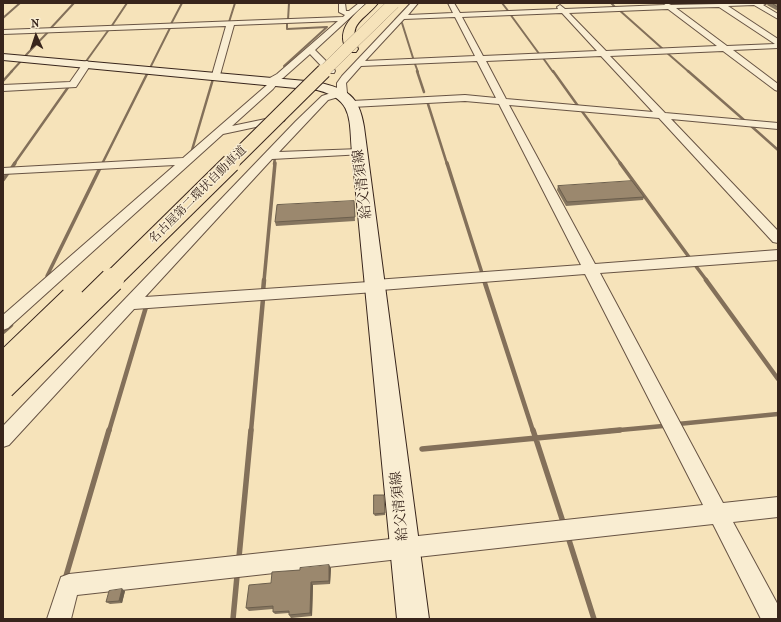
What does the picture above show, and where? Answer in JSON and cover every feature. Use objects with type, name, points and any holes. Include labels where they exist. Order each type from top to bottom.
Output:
[{"type":"highway","points":[[352,49],[348,30],[356,19],[373,3]]},
{"type":"highway","points":[[392,9],[400,3]]},
{"type":"highway","name":"名古屋第二環状自動車道","points":[[3,365],[392,9]]},
{"type":"highway","name":"名古屋第二環状自動車道","points":[[3,387],[392,9]]},
{"type":"main road","points":[[3,57],[216,75],[317,86],[329,88],[347,99]]},
{"type":"main road","name":"給父清須線","points":[[347,99],[360,152],[413,619]]},
{"type":"street","points":[[342,3],[343,12],[348,16]]},
{"type":"street","points":[[3,324],[9,314],[270,87],[272,84],[271,81],[280,76],[363,3]]},
{"type":"street","points":[[347,99],[341,83],[366,55],[392,9],[415,3]]},
{"type":"street","points":[[451,3],[773,619]]},
{"type":"street","points":[[557,3],[778,239]]},
{"type":"street","points":[[755,3],[778,17]]},
{"type":"street","points":[[392,9],[457,15],[667,5],[763,3],[778,12]]},
{"type":"street","points":[[719,4],[778,42]]},
{"type":"street","points":[[667,5],[778,88]]},
{"type":"street","points":[[3,32],[231,23],[348,16]]},
{"type":"street","points":[[216,75],[231,23]]},
{"type":"street","points":[[357,64],[778,46]]},
{"type":"street","points":[[310,50],[331,71]]},
{"type":"street","points":[[342,60],[366,55]]},
{"type":"street","points":[[3,88],[73,85],[87,64]]},
{"type":"street","points":[[3,439],[128,304],[325,98],[466,98],[502,100],[778,126]]},
{"type":"street","points":[[291,110],[300,123]]},
{"type":"street","points":[[219,132],[284,118]]},
{"type":"street","points":[[268,156],[360,152]]},
{"type":"street","points":[[3,171],[186,161]]},
{"type":"street","points":[[128,304],[778,255]]},
{"type":"street","points":[[59,619],[69,585],[778,507]]},
{"type":"building","points":[[772,3],[778,3],[778,7]]},
{"type":"building","points":[[632,181],[644,197],[567,202],[558,186]]},
{"type":"building","points":[[354,201],[355,217],[275,222],[277,205]]},
{"type":"building","points":[[374,495],[384,495],[385,513],[374,514]]},
{"type":"building","points":[[329,565],[329,581],[311,582],[310,613],[289,615],[289,611],[273,612],[273,606],[246,608],[249,585],[271,583],[272,572],[300,570],[300,568]]},
{"type":"building","points":[[122,589],[119,601],[106,602],[109,591]]},
{"type":"waterway","points":[[3,18],[20,3]]},
{"type":"waterway","points":[[50,29],[74,3]]},
{"type":"waterway","points":[[111,27],[127,3]]},
{"type":"waterway","points":[[171,24],[182,3]]},
{"type":"waterway","points":[[229,22],[235,3]]},
{"type":"waterway","points":[[288,20],[289,3]]},
{"type":"waterway","points":[[395,20],[411,3]]},
{"type":"waterway","points":[[502,3],[509,12]]},
{"type":"waterway","points":[[611,3],[616,8]]},
{"type":"waterway","points":[[618,9],[664,50]]},
{"type":"waterway","points":[[510,14],[540,55]]},
{"type":"waterway","points":[[284,66],[327,27],[287,29],[287,21]]},
{"type":"waterway","points":[[402,23],[414,61]]},
{"type":"waterway","points":[[151,66],[171,26]]},
{"type":"waterway","points":[[87,60],[110,28]]},
{"type":"waterway","points":[[26,55],[49,31]]},
{"type":"waterway","points":[[666,52],[689,72]]},
{"type":"waterway","points":[[543,58],[553,72]]},
{"type":"waterway","points":[[11,72],[21,61]]},
{"type":"waterway","points":[[415,64],[418,72]]},
{"type":"waterway","points":[[3,81],[12,71]]},
{"type":"waterway","points":[[417,71],[424,92]]},
{"type":"waterway","points":[[553,71],[578,106]]},
{"type":"waterway","points":[[688,71],[744,120]]},
{"type":"waterway","points":[[102,164],[148,72]]},
{"type":"waterway","points":[[192,150],[213,79]]},
{"type":"waterway","points":[[14,164],[69,86]]},
{"type":"waterway","points":[[428,104],[447,164]]},
{"type":"waterway","points":[[581,110],[621,164]]},
{"type":"waterway","points":[[750,125],[778,150]]},
{"type":"waterway","points":[[274,164],[275,158]]},
{"type":"waterway","points":[[11,169],[15,163]]},
{"type":"waterway","points":[[264,281],[275,163]]},
{"type":"waterway","points":[[447,163],[482,273]]},
{"type":"waterway","points":[[620,163],[689,257]]},
{"type":"waterway","points":[[47,276],[100,168]]},
{"type":"waterway","points":[[3,180],[8,173]]},
{"type":"waterway","points":[[695,265],[707,281]]},
{"type":"waterway","points":[[263,292],[264,280]]},
{"type":"waterway","points":[[484,280],[533,431]]},
{"type":"waterway","points":[[706,280],[778,379]]},
{"type":"waterway","points":[[251,431],[263,299]]},
{"type":"waterway","points":[[109,431],[146,307]]},
{"type":"waterway","points":[[3,332],[11,325]]},
{"type":"waterway","points":[[678,424],[778,414]]},
{"type":"waterway","points":[[609,431],[663,426]]},
{"type":"waterway","points":[[66,576],[109,430]]},
{"type":"waterway","points":[[239,557],[251,430]]},
{"type":"waterway","points":[[533,430],[536,438]]},
{"type":"waterway","points":[[536,438],[620,430]]},
{"type":"waterway","points":[[422,449],[536,438]]},
{"type":"waterway","points":[[536,438],[564,525]]},
{"type":"waterway","points":[[569,540],[594,619]]},
{"type":"waterway","points":[[233,619],[237,576]]}]
